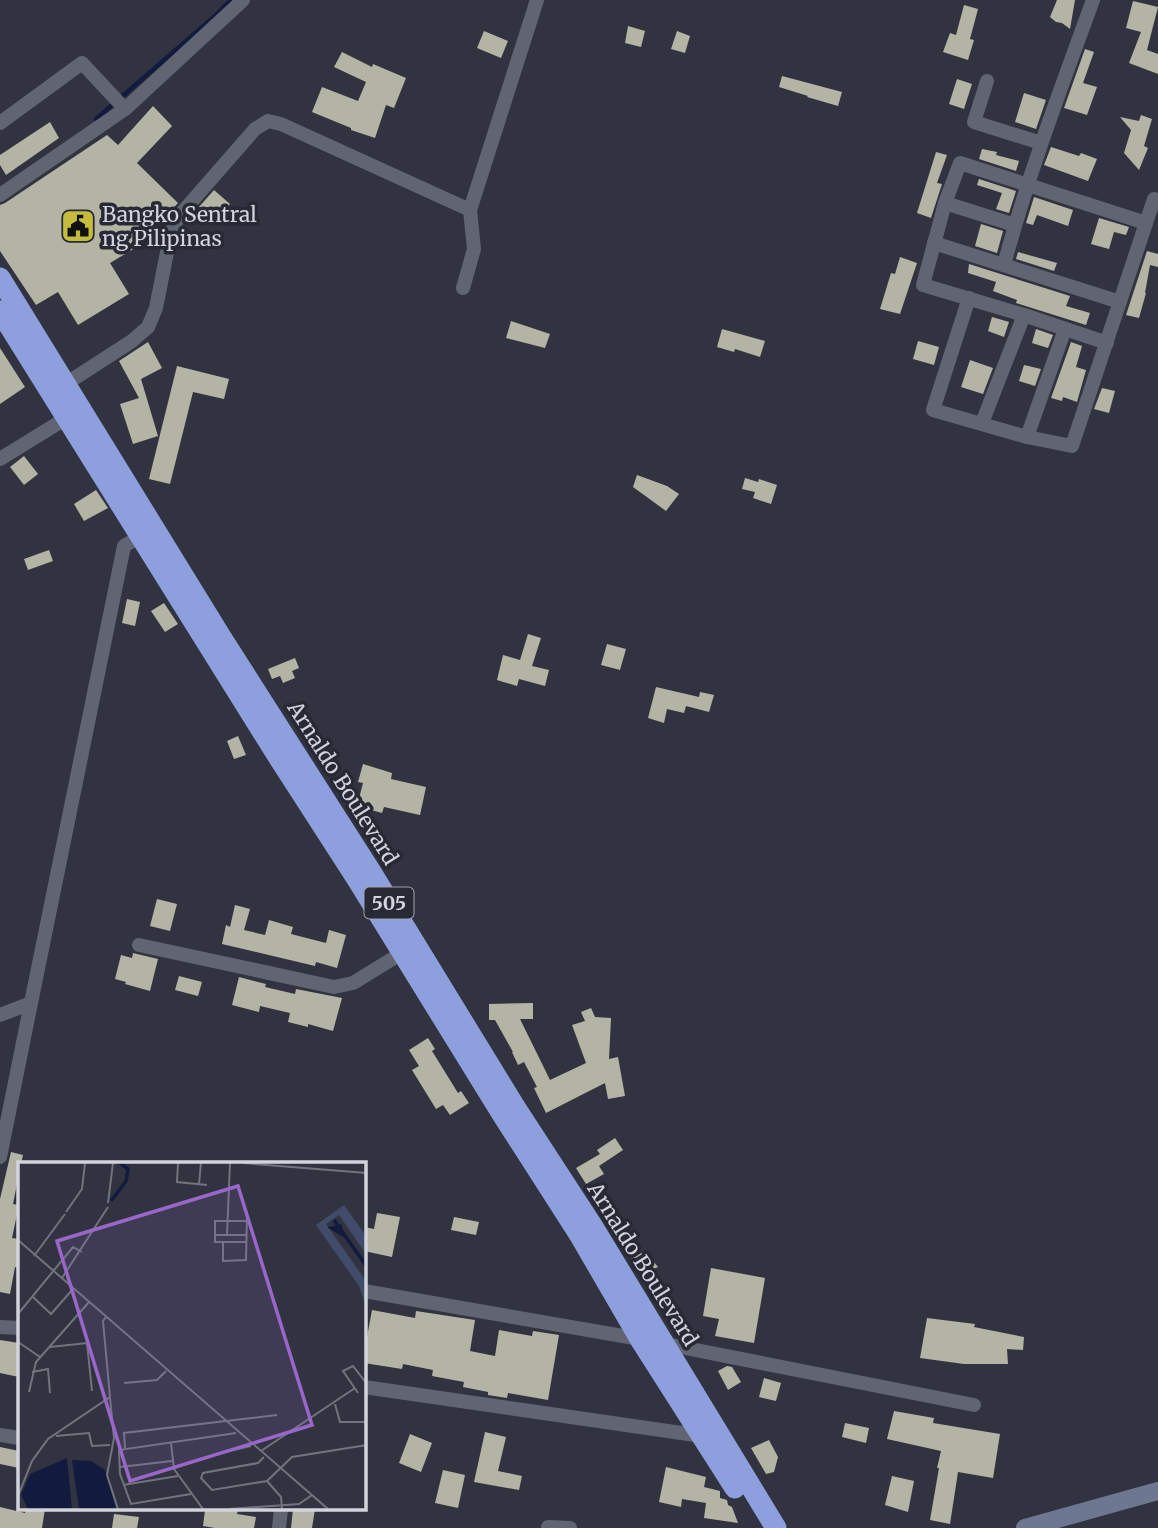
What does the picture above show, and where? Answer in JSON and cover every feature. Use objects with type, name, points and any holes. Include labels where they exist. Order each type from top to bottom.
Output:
[{"type":"highway","name":"Arnaldo Boulevard","points":[[0,278],[4,309],[74,414],[508,1111],[663,1343],[760,1528]]},
{"type":"highway","name":"Arnaldo Boulevard","points":[[4,309],[64,385],[74,414]]},
{"type":"highway","name":"Arnaldo Boulevard","points":[[364,876],[402,953],[436,994]]},
{"type":"highway","name":"Arnaldo Boulevard","points":[[586,1231],[640,1339],[702,1436],[730,1467],[776,1528]]},
{"type":"street","points":[[0,195],[125,109],[243,0]]},
{"type":"street","points":[[463,288],[474,249],[470,210],[537,0]]},
{"type":"street","points":[[1004,265],[1041,143],[1093,0]]},
{"type":"street","points":[[0,123],[82,63],[125,109]]},
{"type":"street","points":[[987,81],[974,122],[1041,143]]},
{"type":"street","points":[[64,385],[132,341],[148,327],[156,308],[171,232],[179,216],[256,129],[268,121],[281,124],[470,210]]},
{"type":"street","points":[[1107,343],[923,285],[945,203],[960,163],[1146,223]]},
{"type":"street","points":[[969,298],[933,410],[1027,437],[1072,446],[1154,199]]},
{"type":"street","points":[[945,203],[1015,225]]},
{"type":"street","points":[[934,243],[1120,302]]},
{"type":"street","points":[[982,423],[1024,315]]},
{"type":"street","points":[[1027,437],[1065,329]]},
{"type":"street","points":[[0,459],[74,414]]},
{"type":"street","points":[[0,1157],[124,546],[148,532]]},
{"type":"street","points":[[139,944],[334,988],[353,983],[402,953]]},
{"type":"street","points":[[0,1015],[31,1003]]},
{"type":"street","points":[[366,1292],[663,1343],[974,1405]]},
{"type":"street","points":[[0,1327],[18,1328]]},
{"type":"street","points":[[366,1387],[702,1436]]},
{"type":"street","points":[[0,1434],[18,1438]]},
{"type":"street","points":[[1026,1528],[1158,1491]]},
{"type":"street","points":[[279,1528],[281,1510]]},
{"type":"street","points":[[548,1527],[570,1528]]},
{"type":"building","points":[[1057,0],[1075,0],[1070,29],[1050,17]]},
{"type":"building","points":[[1133,1],[1158,7],[1147,50],[1158,54],[1158,74],[1129,63],[1141,32],[1126,28]]},
{"type":"building","points":[[964,5],[978,9],[968,60],[943,52],[950,33],[956,35]]},
{"type":"building","points":[[628,26],[645,31],[641,47],[625,43]]},
{"type":"building","points":[[484,31],[508,41],[501,58],[477,48]]},
{"type":"building","points":[[677,31],[690,36],[685,53],[671,49]]},
{"type":"building","points":[[1085,49],[1094,52],[1083,83],[1097,87],[1087,115],[1064,108]]},
{"type":"building","points":[[342,52],[372,67],[373,64],[406,78],[394,108],[386,105],[375,138],[312,112],[322,87],[358,101],[366,82],[334,67]]},
{"type":"building","points":[[782,76],[842,92],[838,106],[779,87]]},
{"type":"building","points":[[957,79],[972,84],[964,109],[949,104]]},
{"type":"building","points":[[1024,93],[1046,100],[1036,129],[1015,122]]},
{"type":"building","name":"Bangko Sentral ng Pilipinas","points":[[153,106],[172,126],[137,163],[178,203],[135,248],[110,263],[129,294],[78,325],[58,292],[36,305],[0,251],[0,205],[107,135],[118,145]]},
{"type":"building","points":[[1141,115],[1152,119],[1144,146],[1148,148],[1139,170],[1124,153],[1131,130],[1120,117],[1139,121]]},
{"type":"building","points":[[50,122],[59,138],[6,175],[0,165],[0,155]]},
{"type":"building","points":[[1051,147],[1097,159],[1088,181],[1044,165]]},
{"type":"building","points":[[982,149],[1019,161],[1016,171],[979,159]]},
{"type":"building","points":[[936,152],[947,155],[937,183],[942,184],[931,218],[917,213]]},
{"type":"building","points":[[979,179],[1016,191],[1009,213],[996,209],[1002,193],[977,185]]},
{"type":"building","points":[[214,190],[230,204],[216,221],[199,207]]},
{"type":"building","points":[[1034,197],[1073,210],[1068,226],[1037,215],[1033,225],[1026,223]]},
{"type":"building","points":[[1099,218],[1129,227],[1126,235],[1114,232],[1109,249],[1091,244]]},
{"type":"building","points":[[981,224],[1003,231],[997,253],[975,246]]},
{"type":"building","points":[[1147,251],[1158,254],[1158,267],[1150,265],[1139,318],[1126,315]]},
{"type":"building","points":[[1018,252],[1057,263],[1054,271],[1016,259]]},
{"type":"building","points":[[900,257],[917,263],[900,314],[880,309],[891,273],[895,274]]},
{"type":"building","points":[[969,264],[1070,296],[1066,306],[1090,313],[1086,325],[1016,303],[1017,300],[993,291],[996,282],[968,273]]},
{"type":"building","points":[[992,317],[1009,322],[1004,337],[988,331]]},
{"type":"building","points":[[511,321],[550,334],[545,348],[506,338]]},
{"type":"building","points":[[722,329],[765,341],[760,357],[735,349],[734,352],[717,347]]},
{"type":"building","points":[[1036,329],[1053,335],[1048,348],[1032,343]]},
{"type":"building","points":[[918,341],[939,347],[934,365],[913,359]]},
{"type":"building","points":[[148,342],[162,368],[141,379],[158,436],[133,444],[120,404],[139,398],[119,361]]},
{"type":"building","points":[[1071,342],[1082,346],[1076,367],[1086,370],[1077,402],[1063,397],[1062,401],[1051,398]]},
{"type":"building","points":[[0,348],[25,387],[0,404]]},
{"type":"building","points":[[970,360],[993,368],[983,394],[961,387]]},
{"type":"building","points":[[1024,365],[1041,369],[1035,386],[1019,381]]},
{"type":"building","points":[[177,366],[229,379],[224,399],[193,392],[170,484],[149,479]]},
{"type":"building","points":[[1102,388],[1115,391],[1109,413],[1094,409]]},
{"type":"building","points":[[24,456],[38,474],[24,485],[10,467]]},
{"type":"building","points":[[637,475],[667,486],[679,494],[666,511],[633,487]]},
{"type":"building","points":[[745,478],[777,485],[771,504],[753,498],[755,492],[742,489]]},
{"type":"building","points":[[96,490],[108,508],[84,521],[74,504]]},
{"type":"building","points":[[49,550],[53,561],[28,570],[24,559]]},
{"type":"building","points":[[127,599],[140,602],[135,626],[122,623]]},
{"type":"building","points":[[164,603],[178,624],[165,632],[151,611]]},
{"type":"building","points":[[528,634],[541,638],[532,666],[549,670],[545,686],[519,679],[517,686],[497,680],[503,655],[520,660]]},
{"type":"building","points":[[607,644],[626,649],[620,670],[601,665]]},
{"type":"building","points":[[295,658],[299,668],[292,671],[295,678],[283,683],[280,676],[272,679],[268,669]]},
{"type":"building","points":[[656,687],[699,697],[700,692],[714,695],[709,712],[686,706],[684,713],[667,709],[664,723],[648,718]]},
{"type":"building","points":[[238,736],[246,755],[234,759],[227,741]]},
{"type":"building","points":[[363,764],[392,773],[391,779],[426,787],[420,815],[384,807],[382,813],[357,806],[363,783],[358,782]]},
{"type":"building","points":[[157,899],[177,904],[170,931],[150,926]]},
{"type":"building","points":[[235,905],[250,909],[244,930],[265,935],[269,920],[293,927],[291,934],[326,943],[329,930],[346,935],[337,968],[316,962],[315,966],[222,944],[226,925],[230,927]]},
{"type":"building","points":[[133,953],[158,959],[150,991],[115,979],[121,955],[132,958]]},
{"type":"building","points":[[179,976],[202,982],[198,996],[175,990]]},
{"type":"building","points":[[239,977],[295,994],[296,989],[342,998],[333,1031],[288,1022],[290,1013],[260,1006],[259,1012],[232,1005]]},
{"type":"building","points":[[533,1003],[533,1019],[520,1019],[550,1080],[586,1063],[572,1025],[585,1021],[581,1012],[591,1008],[595,1017],[611,1018],[609,1059],[618,1057],[625,1096],[608,1099],[605,1083],[546,1113],[524,1062],[518,1065],[495,1020],[489,1020],[489,1004]]},
{"type":"building","points":[[428,1038],[435,1049],[432,1051],[458,1093],[461,1091],[469,1103],[450,1115],[443,1105],[436,1109],[412,1070],[419,1066],[409,1050]]},
{"type":"building","points":[[615,1138],[623,1150],[599,1166],[604,1174],[586,1184],[576,1168],[600,1154],[597,1150]]},
{"type":"building","points":[[11,1152],[23,1155],[21,1162],[18,1162],[13,1204],[18,1205],[12,1238],[18,1239],[18,1268],[15,1267],[10,1294],[0,1292],[0,1199]]},
{"type":"building","points":[[377,1213],[400,1217],[392,1257],[366,1251],[366,1227],[374,1229]]},
{"type":"building","points":[[454,1217],[479,1222],[476,1235],[451,1230]]},
{"type":"building","points":[[645,1251],[658,1267],[640,1275],[631,1259]]},
{"type":"building","points":[[711,1268],[765,1278],[754,1343],[715,1336],[719,1319],[703,1316]]},
{"type":"building","points":[[372,1310],[415,1318],[416,1311],[475,1320],[470,1351],[495,1356],[499,1330],[532,1336],[533,1331],[559,1335],[548,1400],[508,1393],[507,1398],[488,1395],[488,1392],[463,1387],[464,1382],[432,1376],[433,1370],[403,1364],[402,1369],[366,1363],[366,1342]]},
{"type":"building","points":[[927,1318],[975,1324],[974,1327],[1024,1337],[1023,1350],[1007,1349],[1008,1364],[964,1364],[920,1358]]},
{"type":"building","points":[[0,1340],[18,1343],[18,1377],[0,1373]]},
{"type":"building","points":[[727,1366],[732,1367],[741,1382],[728,1390],[718,1371]]},
{"type":"building","points":[[764,1378],[781,1383],[776,1401],[759,1397]]},
{"type":"building","points":[[894,1411],[934,1418],[933,1423],[1000,1434],[993,1478],[958,1472],[950,1524],[930,1520],[941,1451],[887,1439]]},
{"type":"building","points":[[845,1423],[869,1428],[866,1443],[842,1437]]},
{"type":"building","points":[[485,1432],[506,1437],[498,1471],[522,1476],[519,1490],[474,1482]]},
{"type":"building","points":[[410,1434],[432,1443],[421,1472],[399,1463]]},
{"type":"building","points":[[769,1440],[778,1457],[774,1472],[766,1474],[751,1448]]},
{"type":"building","points":[[0,1447],[18,1451],[18,1468],[0,1464]]},
{"type":"building","points":[[666,1467],[706,1477],[704,1487],[720,1491],[720,1498],[727,1500],[738,1523],[704,1518],[706,1503],[682,1499],[681,1507],[659,1502]]},
{"type":"building","points":[[443,1470],[465,1475],[458,1508],[435,1503]]},
{"type":"building","points":[[892,1476],[914,1481],[908,1512],[885,1505]]},
{"type":"building","points":[[0,1507],[25,1513],[26,1510],[45,1510],[42,1528],[0,1528]]},
{"type":"building","points":[[205,1510],[238,1510],[237,1514],[256,1517],[254,1528],[203,1526]]},
{"type":"building","points":[[293,1510],[315,1510],[312,1528],[291,1528]]},
{"type":"building","points":[[114,1514],[139,1517],[137,1528],[112,1528]]},
{"type":"waterway","points":[[96,119],[231,0]]},
{"type":"place","name":"Bangko Sentral ng Pilipinas","points":[[78,226]]}]
